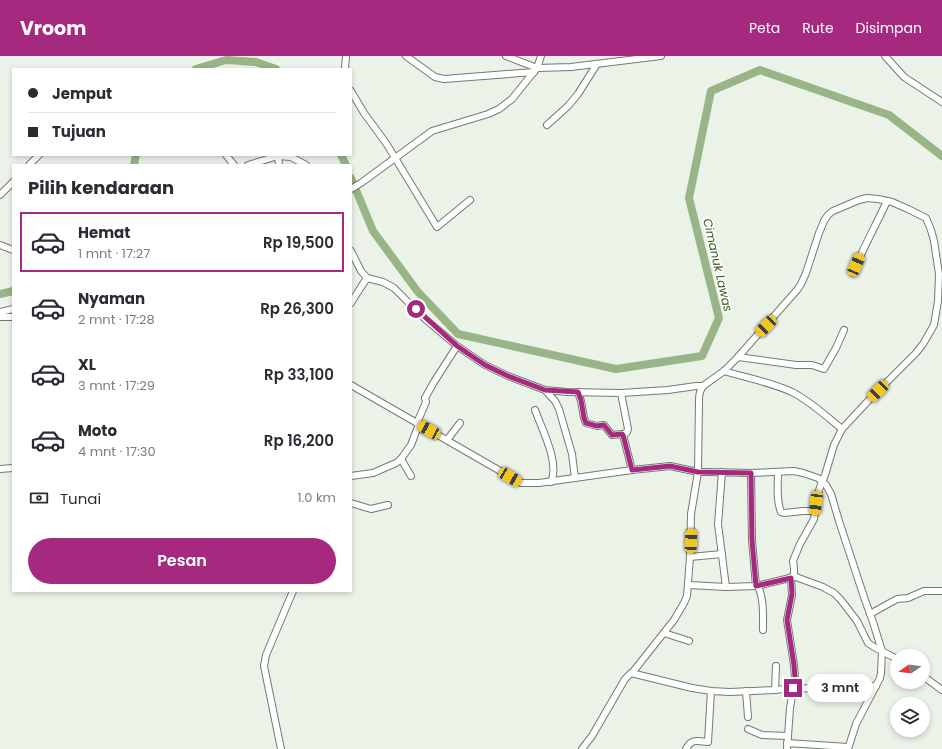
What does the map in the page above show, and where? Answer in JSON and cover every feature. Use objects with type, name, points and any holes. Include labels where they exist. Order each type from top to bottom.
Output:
[{"type":"street","points":[[345,68],[346,56]]},
{"type":"street","points":[[406,56],[435,77],[444,79],[600,64],[661,56]]},
{"type":"street","points":[[506,56],[535,70]]},
{"type":"street","points":[[352,188],[432,131],[488,114],[498,109],[512,99],[535,70],[540,56]]},
{"type":"street","points":[[547,125],[568,106],[605,56]]},
{"type":"street","points":[[885,56],[904,77],[942,102]]},
{"type":"street","points":[[352,93],[364,113],[386,143],[436,227],[470,200]]},
{"type":"street","points":[[30,164],[38,156]]},
{"type":"street","points":[[227,156],[233,164]]},
{"type":"street","points":[[278,156],[279,164]]},
{"type":"street","points":[[251,164],[278,156],[286,156],[296,162]]},
{"type":"street","points":[[0,195],[12,183]]},
{"type":"street","points":[[582,749],[592,736],[625,678],[632,673],[674,620],[687,596],[689,585],[692,514],[698,472],[699,400],[703,386],[724,371],[738,357],[801,284],[819,233],[828,215],[833,211],[867,198],[878,199],[908,209],[926,218],[934,241],[938,266],[939,288],[937,312],[932,330],[916,353],[842,429],[834,445],[818,494],[814,519],[800,544],[793,561],[792,594],[787,620],[795,678],[788,743]]},
{"type":"street","points":[[854,273],[862,252],[887,201]]},
{"type":"street","points":[[0,245],[12,250]]},
{"type":"street","points":[[352,252],[361,271],[367,278],[382,282],[394,288],[425,319],[457,346],[485,365],[508,376],[545,390],[578,392],[621,393],[703,386]]},
{"type":"street","points":[[353,295],[367,278]]},
{"type":"street","points":[[0,312],[12,309]]},
{"type":"street","points":[[0,317],[12,317]]},
{"type":"street","points":[[738,357],[796,365],[812,365],[824,369],[844,330]]},
{"type":"street","points":[[352,476],[378,472],[401,459],[411,445],[426,402],[425,398],[457,346]]},
{"type":"street","points":[[724,371],[764,381],[791,392],[816,408],[842,429]]},
{"type":"street","points":[[352,386],[519,482],[530,484],[551,482],[670,466],[698,472],[794,472],[824,478]]},
{"type":"street","points":[[545,390],[554,400],[559,409],[572,454],[575,478]]},
{"type":"street","points":[[578,392],[586,423],[597,426],[604,425],[612,435],[623,435],[628,429],[621,393]]},
{"type":"street","points":[[535,410],[553,459],[554,474],[551,482]]},
{"type":"street","points":[[447,440],[460,423]]},
{"type":"street","points":[[623,435],[632,470]]},
{"type":"street","points":[[401,459],[411,476]]},
{"type":"street","points":[[0,469],[12,468]]},
{"type":"street","points":[[722,472],[718,524],[726,587]]},
{"type":"street","points":[[778,472],[778,498],[781,512],[815,511]]},
{"type":"street","points":[[751,473],[752,540],[757,586],[762,601],[763,630]]},
{"type":"street","points":[[748,729],[788,743],[848,748],[856,724],[876,686],[881,673],[884,652],[831,494],[824,478]]},
{"type":"street","points":[[352,503],[371,509],[388,505]]},
{"type":"street","points":[[690,557],[722,554]]},
{"type":"street","points":[[689,585],[726,587],[757,586],[793,577],[823,587],[834,593],[841,600],[857,621],[868,642],[890,655]]},
{"type":"street","points":[[870,614],[897,599],[908,598],[924,591],[942,591]]},
{"type":"street","points":[[281,749],[264,666],[266,655],[293,592]]},
{"type":"street","points":[[862,631],[873,622]]},
{"type":"street","points":[[664,633],[689,641]]},
{"type":"street","points":[[775,690],[776,666]]},
{"type":"street","points":[[632,673],[692,688],[711,691],[730,692],[793,688],[840,689],[876,686]]},
{"type":"street","points":[[930,681],[942,690]]},
{"type":"street","points":[[707,749],[711,691]]},
{"type":"street","points":[[746,691],[748,717]]},
{"type":"street","points":[[686,749],[692,741],[708,742]]},
{"type":"waterway","name":"Cimanuk Lawas","points":[[199,68],[226,60],[256,62],[273,68]]},
{"type":"waterway","name":"Cimanuk Lawas","points":[[352,180],[373,231],[418,292],[458,334],[616,369],[702,356],[719,318],[689,198],[711,91],[760,70],[889,115],[942,156]]},
{"type":"waterway","name":"Cimanuk Lawas","points":[[134,164],[136,156]]},
{"type":"waterway","name":"Cimanuk Lawas","points":[[342,156],[346,164]]},
{"type":"waterway","name":"Cimanuk Lawas","points":[[0,294],[12,291]]},
{"type":"route","points":[[416,309],[425,319],[457,346],[485,365],[508,376],[545,390],[578,392],[586,423],[597,426],[604,425],[612,435],[623,435],[632,470],[662,466],[675,466],[698,472],[751,473],[752,540],[756,586],[791,578],[792,594],[787,620],[794,665],[795,678],[793,688]]}]
